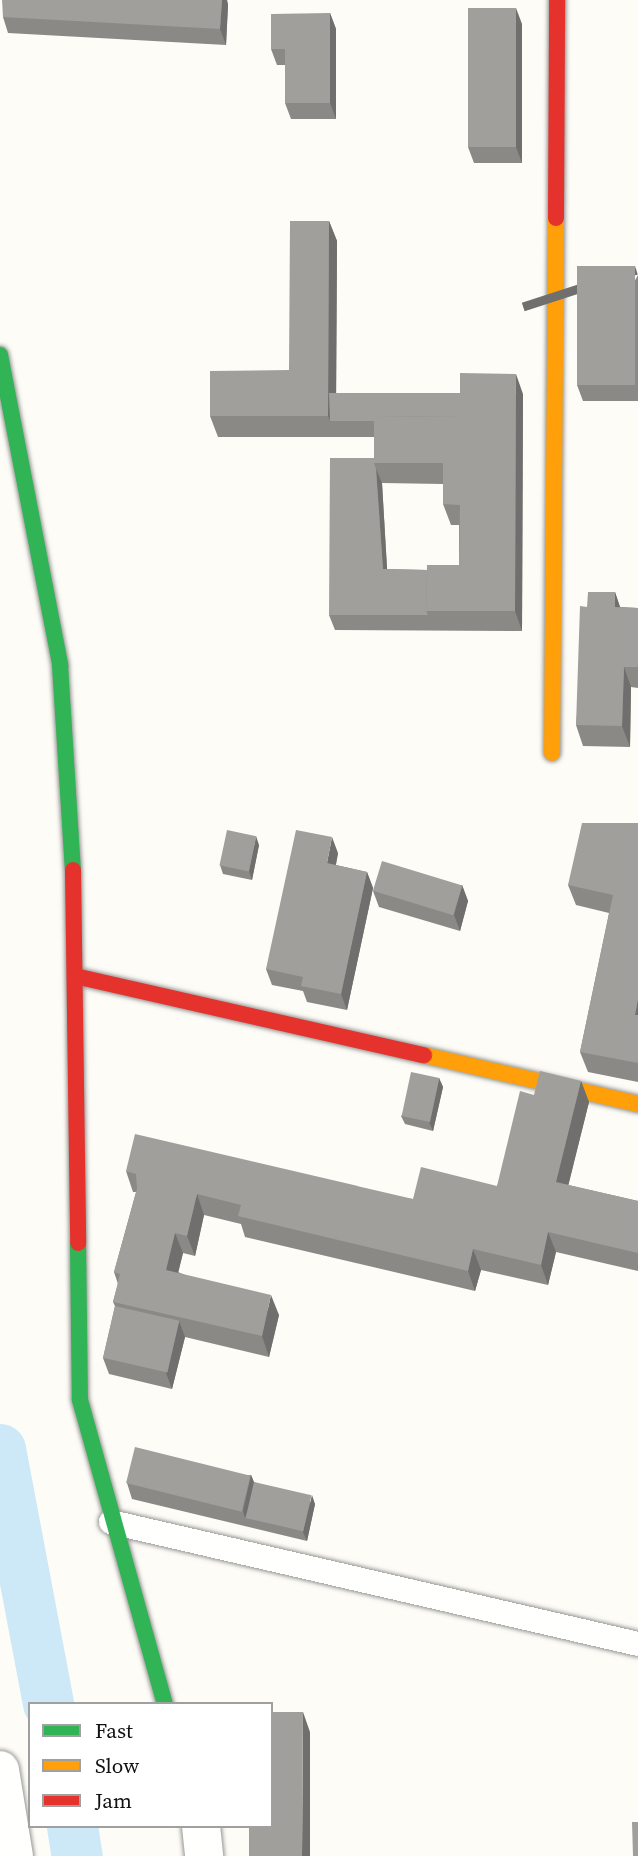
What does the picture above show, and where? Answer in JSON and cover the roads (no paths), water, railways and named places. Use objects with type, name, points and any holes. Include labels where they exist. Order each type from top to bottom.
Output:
[{"type":"street","points":[[552,753],[556,0]]},
{"type":"street","points":[[0,355],[60,664],[75,976],[80,1400],[111,1522],[164,1702]]},
{"type":"street","points":[[75,976],[638,1104]]},
{"type":"street","points":[[0,1770],[13,1856]]},
{"type":"street","points":[[201,1828],[204,1856]]},
{"type":"lane","points":[[111,1522],[638,1644]]},
{"type":"waterway","points":[[0,1449],[48,1702]]},
{"type":"waterway","points":[[72,1828],[77,1856]]}]
